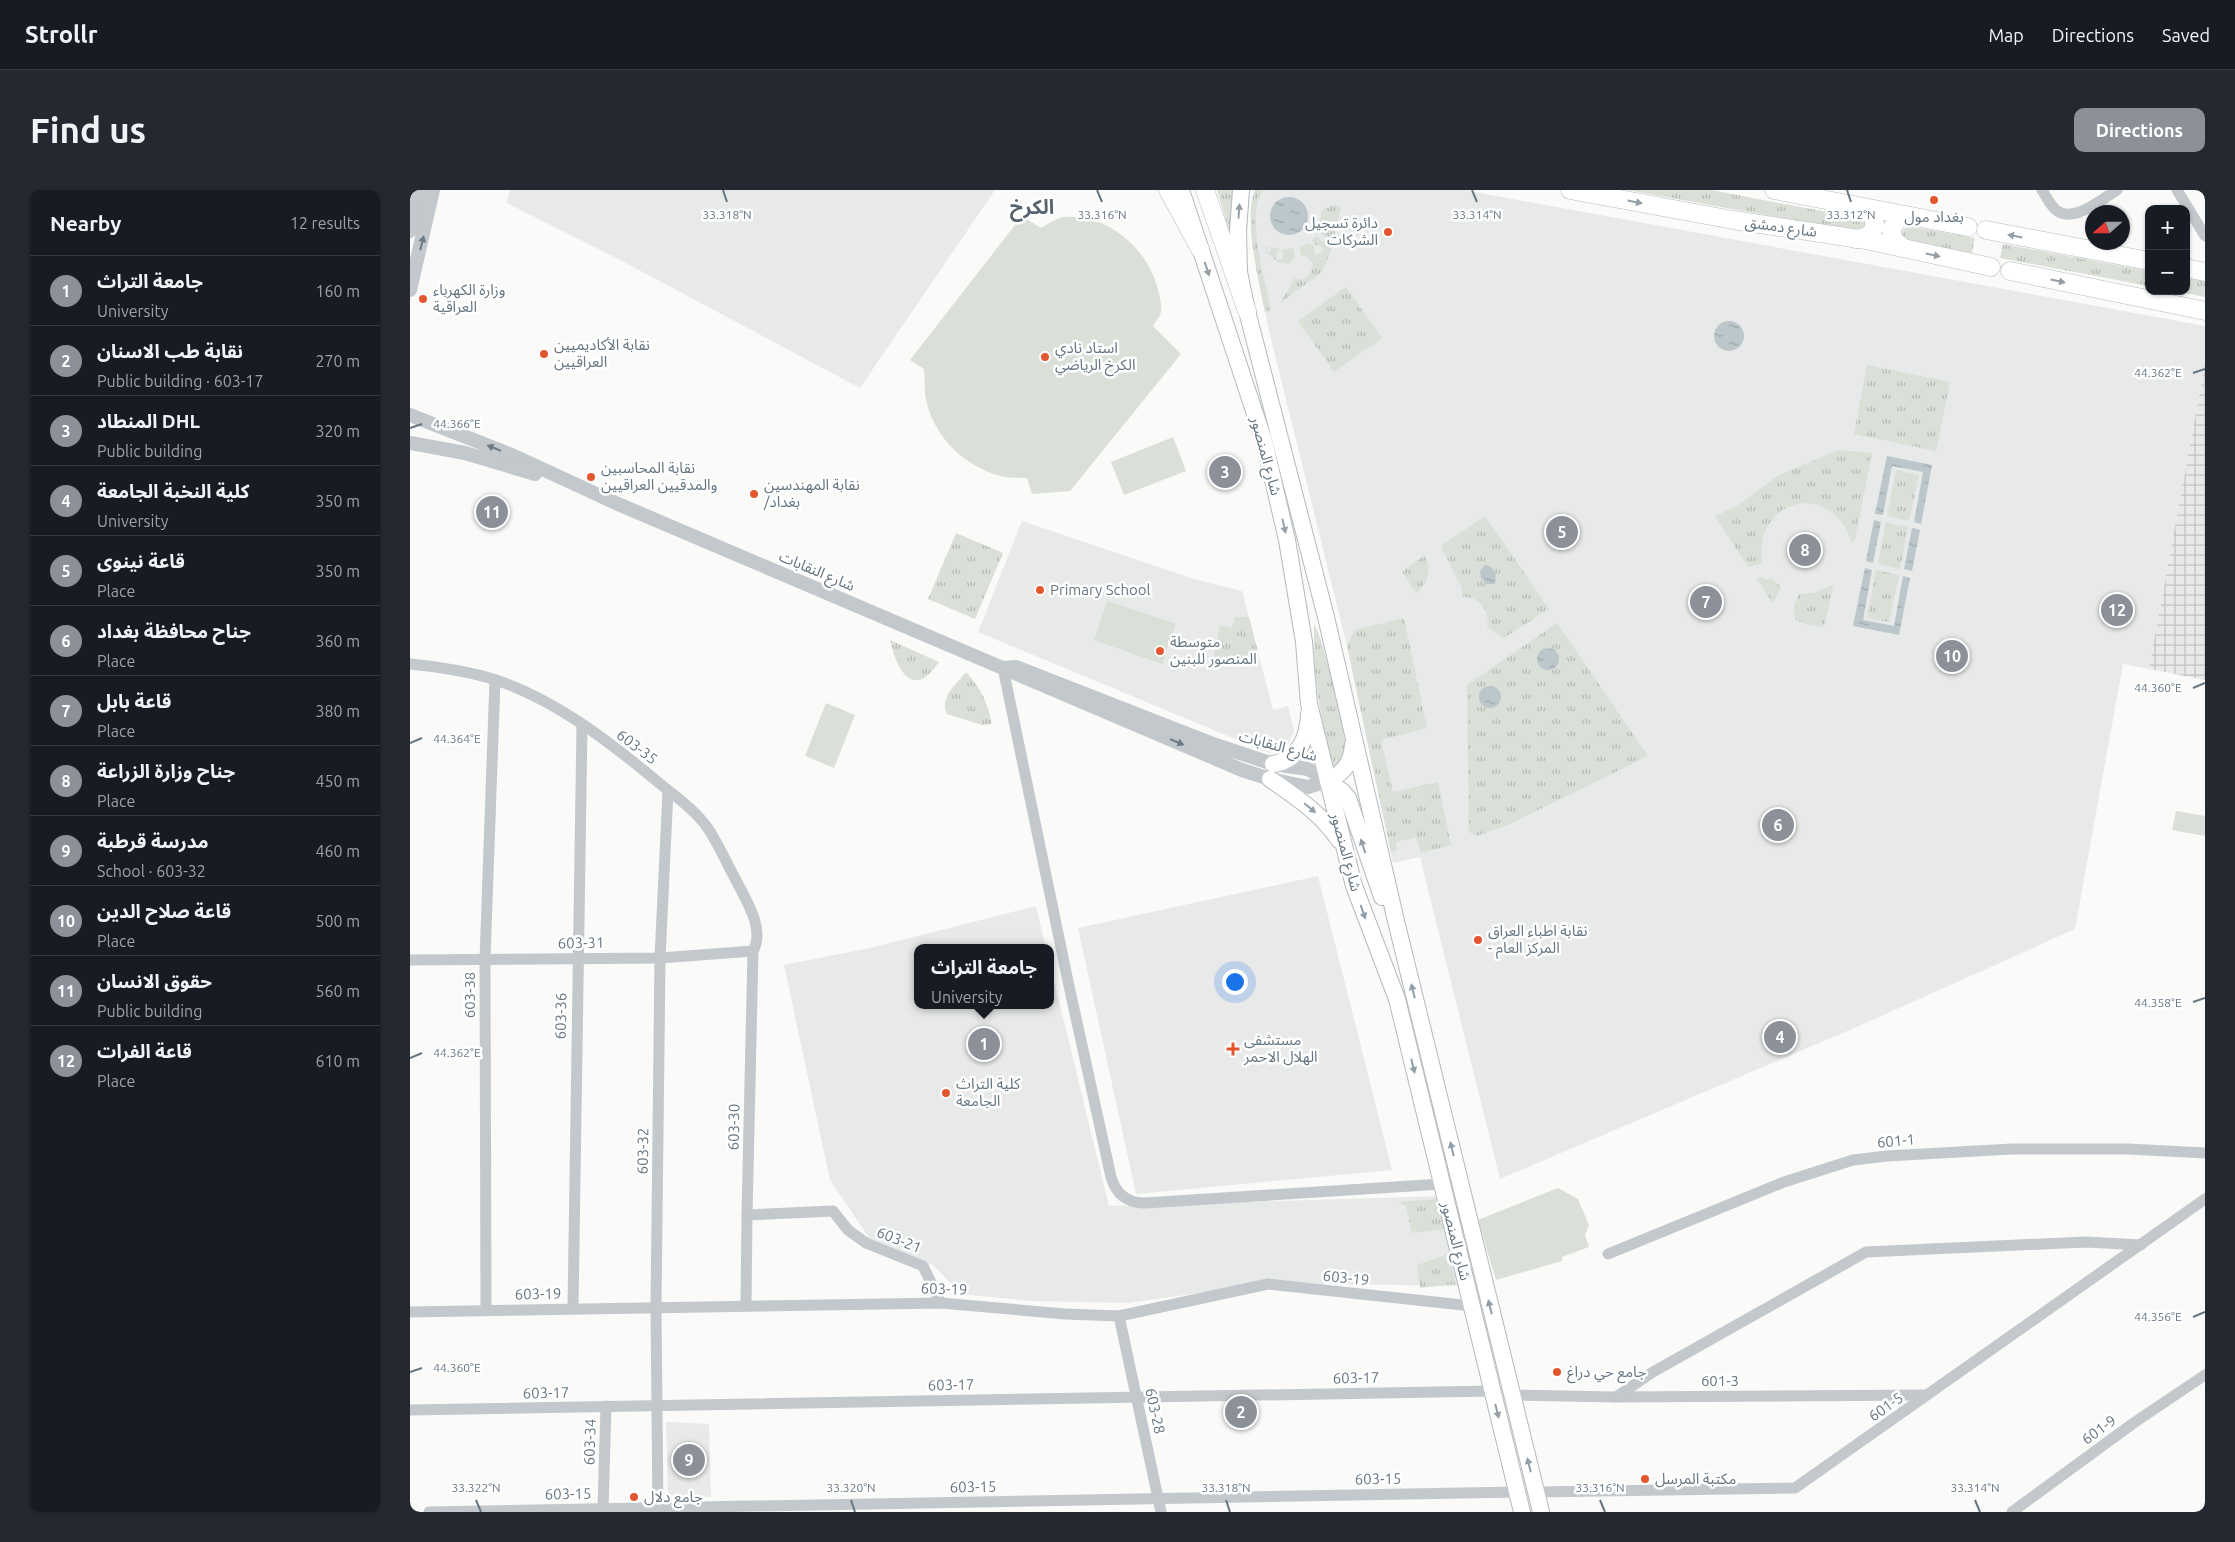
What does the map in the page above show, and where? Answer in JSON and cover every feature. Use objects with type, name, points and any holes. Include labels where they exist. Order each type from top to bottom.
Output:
[{"type":"main road","points":[[1205,190],[1247,311]]},
{"type":"main road","name":"شارع المنصور","points":[[1241,190],[1238,232],[1239,272],[1247,311],[1326,617],[1405,958],[1541,1512]]},
{"type":"main road","name":"شارع دمشق","points":[[1570,190],[1733,220],[1855,238],[1991,267]]},
{"type":"main road","points":[[1774,190],[1968,227]]},
{"type":"main road","points":[[1170,191],[1200,249]]},
{"type":"main road","points":[[1855,238],[1870,234],[1874,224],[1871,213],[1857,206]]},
{"type":"main road","points":[[1903,248],[1894,240],[1891,230],[1896,221],[1910,216]]},
{"type":"main road","points":[[1986,230],[2085,246]]},
{"type":"main road","name":"شارع المنصور","points":[[1200,249],[1264,441],[1283,522],[1304,642],[1309,704],[1344,848],[1366,920],[1397,999],[1522,1512]]},
{"type":"main road","points":[[2106,250],[2145,260]]},
{"type":"main road","points":[[2190,269],[2205,272]]},
{"type":"main road","points":[[2010,271],[2205,311]]},
{"type":"main road","points":[[1309,704],[1306,730],[1300,746],[1288,761],[1272,772],[1328,824],[1344,848]]},
{"type":"main road","points":[[1353,731],[1349,763],[1343,772],[1328,781],[1348,798],[1372,873],[1405,958]]},
{"type":"street","points":[[410,231],[420,190]]},
{"type":"street","points":[[410,290],[433,190]]},
{"type":"street","points":[[2042,190],[2054,209],[2066,215],[2085,210]]},
{"type":"street","points":[[2099,205],[2117,190]]},
{"type":"street","points":[[2177,190],[2205,236]]},
{"type":"street","name":"شارع النقابات","points":[[410,415],[512,455],[618,504],[1242,770],[1272,772],[1308,787],[1328,781]]},
{"type":"street","name":"شارع النقابات","points":[[410,442],[474,455],[529,472],[595,498],[618,504]]},
{"type":"street","name":"603-35","points":[[410,664],[446,668],[495,680],[540,700],[582,725],[625,755],[668,790],[693,812],[708,830],[721,852],[748,905],[755,924],[758,938],[753,951]]},
{"type":"street","points":[[1003,668],[1069,986],[1111,1177],[1117,1192],[1130,1201],[1145,1203],[1442,1184]]},
{"type":"street","name":"603-38","points":[[486,1310],[485,959],[495,680]]},
{"type":"street","name":"603-36","points":[[573,1308],[582,725]]},
{"type":"street","name":"603-32","points":[[658,1510],[656,1307],[660,958],[668,790]]},
{"type":"street","name":"603-31","points":[[410,960],[660,958],[753,951]]},
{"type":"street","name":"603-30","points":[[746,1305],[746,1215],[753,951]]},
{"type":"street","name":"601-1","points":[[1608,1254],[1784,1182],[1853,1160],[1887,1156],[2012,1149],[2128,1149],[2205,1153]]},
{"type":"street","name":"601-5","points":[[1536,1492],[1795,1488],[2205,1199]]},
{"type":"street","name":"603-21","points":[[746,1215],[833,1211],[848,1230],[866,1243],[924,1266],[941,1303]]},
{"type":"street","points":[[1616,1397],[1661,1368],[1866,1252],[2086,1242],[2141,1245]]},
{"type":"street","name":"603-19","points":[[410,1312],[941,1303],[1065,1314],[1119,1316],[1268,1284],[1472,1306]]},
{"type":"street","name":"603-28","points":[[1119,1316],[1162,1512]]},
{"type":"street","name":"601-9","points":[[2012,1512],[2135,1422],[2205,1375]]},
{"type":"street","name":"603-17","points":[[410,1410],[1492,1391]]},
{"type":"street","name":"601-3","points":[[1512,1395],[1616,1397],[1927,1395]]},
{"type":"street","name":"603-34","points":[[603,1509],[606,1406]]},
{"type":"street","name":"603-15","points":[[429,1512],[658,1510],[1158,1498],[1517,1492]]},
{"type":"shaded area","points":[[510,190],[995,190],[860,388],[620,260],[507,203]]},
{"type":"shaded area","points":[[1255,190],[1464,190],[2205,326],[2205,363],[2149,669],[2123,664],[2075,929],[1859,1026],[1500,1179],[1420,857],[1393,863],[1347,646],[1269,331],[1253,247],[1252,205]]},
{"type":"shaded area","points":[[2205,363],[2205,680],[2149,669]]},
{"type":"shaded area","name":"متوسطة المنصور للبنين","points":[[1022,521],[1194,579],[1242,591],[1273,710],[1288,706],[1294,731],[1289,743],[1277,751],[1269,753],[978,632]]},
{"type":"shaded area","name":"مستشفى الهلال الاحمر","points":[[1318,876],[1392,1170],[1136,1194],[1078,928]]},
{"type":"shaded area","name":"كلية التراث الجامعة","points":[[1036,906],[1045,944],[914,944],[914,1009],[1054,1009],[1054,980],[1109,1206],[1440,1196],[1459,1286],[1270,1283],[1128,1303],[1029,1301],[961,1294],[933,1265],[870,1239],[830,1180],[784,965],[870,948]]},
{"type":"shaded area","points":[[666,1422],[709,1424],[711,1497],[668,1495]]},
{"type":"green space","points":[[1217,190],[1233,190],[1232,237],[1231,237]]},
{"type":"green space","points":[[1255,190],[1263,190],[1258,201],[1256,231],[1261,266],[1271,309],[1265,313],[1251,233],[1252,202]]},
{"type":"green space","points":[[1627,190],[1711,190],[1863,219],[1868,223],[1861,232]]},
{"type":"green space","points":[[1334,205],[1341,207],[1331,251],[1322,272],[1280,303],[1295,278],[1302,280],[1310,275],[1313,264],[1307,257],[1301,255],[1300,247],[1310,243],[1315,255],[1322,253],[1323,248],[1320,245],[1315,245],[1312,241],[1316,236],[1323,242],[1327,240],[1325,236],[1318,232],[1322,210]]},
{"type":"green space","name":"استاد نادي الكرخ الرياضي","points":[[1022,216],[1041,228],[1065,217],[1081,218],[1096,221],[1110,227],[1123,236],[1144,258],[1157,286],[1161,302],[1161,312],[1153,326],[1181,354],[1070,491],[1032,494],[1027,478],[1010,478],[987,472],[975,466],[954,450],[938,429],[927,404],[924,369],[910,360]]},
{"type":"green space","points":[[1908,226],[1975,238],[1972,253],[1906,241],[1902,236],[1902,231]]},
{"type":"green space","points":[[2003,244],[2145,270],[2145,285],[2000,258]]},
{"type":"green space","points":[[1269,246],[1266,249],[1268,253],[1271,251],[1271,247],[1280,249],[1276,254],[1277,260],[1283,258],[1282,250],[1293,248],[1295,256],[1289,264],[1278,262],[1266,252],[1265,247]]},
{"type":"green space","points":[[2190,279],[2205,281],[2205,297],[2190,294]]},
{"type":"green space","points":[[1346,287],[1382,338],[1334,372],[1298,321]]},
{"type":"green space","points":[[1867,365],[1950,382],[1936,451],[1854,434]]},
{"type":"green space","points":[[1173,437],[1186,471],[1124,495],[1111,462]]},
{"type":"green space","points":[[1839,450],[1872,453],[1855,540],[1852,543],[1842,523],[1828,510],[1812,504],[1796,504],[1781,511],[1769,523],[1762,541],[1762,563],[1748,567],[1715,516],[1735,507],[1779,475]]},
{"type":"green space","points":[[1896,470],[1919,475],[1909,521],[1887,516]]},
{"type":"green space","points":[[1485,516],[1549,609],[1504,638],[1487,627],[1487,615],[1479,602],[1469,597],[1463,597],[1461,586],[1441,546]]},
{"type":"green space","points":[[1886,523],[1908,527],[1900,569],[1878,564]]},
{"type":"green space","points":[[956,533],[1003,553],[975,619],[928,599]]},
{"type":"green space","points":[[1425,555],[1428,576],[1416,593],[1402,572]]},
{"type":"green space","points":[[1876,570],[1899,575],[1889,622],[1867,618]]},
{"type":"green space","points":[[1761,577],[1766,580],[1771,578],[1781,587],[1773,604],[1757,579]]},
{"type":"green space","points":[[1832,585],[1824,627],[1804,624],[1795,619],[1794,605],[1799,594],[1814,593]]},
{"type":"green space","points":[[1107,601],[1176,624],[1162,664],[1094,640]]},
{"type":"green space","points":[[1235,617],[1249,617],[1258,652],[1234,664],[1216,661],[1214,654],[1220,625],[1232,628]]},
{"type":"green space","points":[[1404,618],[1427,728],[1381,740],[1393,792],[1438,782],[1451,845],[1421,853],[1416,837],[1396,842],[1397,850],[1391,852],[1347,646],[1355,630]]},
{"type":"green space","points":[[1557,623],[1648,756],[1510,824],[1477,836],[1469,832],[1467,685]]},
{"type":"green space","points":[[1314,624],[1328,664],[1344,735],[1345,748],[1337,768],[1334,767],[1321,714],[1316,678]]},
{"type":"green space","points":[[890,640],[939,662],[925,678],[915,680],[909,678],[904,674],[896,661]]},
{"type":"green space","points":[[966,672],[983,696],[992,724],[982,725],[947,714],[945,702],[947,697]]},
{"type":"green space","points":[[826,703],[855,715],[834,768],[805,756]]},
{"type":"green space","points":[[2176,811],[2205,816],[2205,836],[2172,830]]},
{"type":"green space","points":[[1558,1188],[1578,1199],[1589,1225],[1585,1235],[1589,1247],[1562,1257],[1562,1261],[1496,1280],[1478,1220]]},
{"type":"green space","points":[[1437,1199],[1444,1225],[1443,1229],[1412,1233],[1406,1206],[1398,1202]]},
{"type":"green space","points":[[1448,1254],[1456,1284],[1420,1288],[1417,1265]]},
{"type":"water","points":[[1289,197],[1303,202],[1308,216],[1303,230],[1289,235],[1275,230],[1270,216],[1275,202]]},
{"type":"water","points":[[1729,321],[1740,325],[1744,336],[1740,347],[1729,351],[1718,347],[1714,336],[1718,325]]},
{"type":"water","points":[[1887,456],[1932,465],[1921,524],[1914,522],[1923,472],[1892,466],[1883,515],[1875,514]]},
{"type":"water","points":[[1874,520],[1881,522],[1873,563],[1866,561]]},
{"type":"water","points":[[1912,528],[1920,530],[1912,571],[1904,569]]},
{"type":"water","points":[[1485,565],[1491,567],[1496,573],[1495,584],[1487,584],[1481,578],[1480,571]]},
{"type":"water","points":[[1865,568],[1872,570],[1863,620],[1894,626],[1903,576],[1910,578],[1899,635],[1853,626]]},
{"type":"water","points":[[1548,648],[1556,651],[1559,659],[1556,667],[1548,670],[1540,667],[1537,659],[1540,651]]},
{"type":"water","points":[[1490,686],[1498,689],[1501,697],[1498,705],[1490,708],[1482,705],[1479,697],[1482,689]]},
{"type":"place","name":"بغداد مول","points":[[1934,200]]},
{"type":"place","name":"دائرة تسجيل الشركات","points":[[1388,232]]},
{"type":"place","name":"وزارة الكهرباء العراقية","points":[[423,299]]},
{"type":"place","name":"نقابة الأكاديميين العراقيين","points":[[544,354]]},
{"type":"place","name":"استاد نادي الكرخ الرياضي","points":[[1045,357]]},
{"type":"place","name":"المنطاد DHL","points":[[1225,472]]},
{"type":"place","name":"نقابة المحاسبين والمدقيين العراقيين","points":[[591,477]]},
{"type":"place","name":"نقابة المهندسين /بغداد","points":[[754,494]]},
{"type":"place","name":"حقوق الانسان","points":[[492,512]]},
{"type":"place","name":"قاعة نينوى","points":[[1562,532]]},
{"type":"place","name":"جناح وزارة الزراعة","points":[[1805,550]]},
{"type":"place","name":"Primary School","points":[[1040,590]]},
{"type":"place","name":"قاعة بابل","points":[[1706,602]]},
{"type":"place","name":"قاعة الفرات","points":[[2117,610]]},
{"type":"place","name":"متوسطة المنصور للبنين","points":[[1160,651]]},
{"type":"place","name":"قاعة صلاح الدين","points":[[1952,656]]},
{"type":"place","name":"جناح محافظة بغداد","points":[[1778,825]]},
{"type":"place","name":"نقابة اطباء العراق - المركز العام","points":[[1478,940]]},
{"type":"place","name":"كلية النخبة الجامعة","points":[[1780,1037]]},
{"type":"place","name":"جامعة التراث","points":[[984,1044]]},
{"type":"place","name":"مستشفى الهلال الاحمر","points":[[1233,1049]]},
{"type":"place","name":"كلية التراث الجامعة","points":[[946,1093]]},
{"type":"place","name":"جامع حي دراغ","points":[[1557,1372]]},
{"type":"place","name":"نقابة طب الاسنان","points":[[1241,1412]]},
{"type":"place","name":"مدرسة قرطبة","points":[[689,1460]]},
{"type":"place","name":"مكتبة المرسل","points":[[1645,1479]]},
{"type":"place","name":"جامع دلال","points":[[634,1497]]},
{"type":"district","name":"الكرخ","points":[[1032,207]]}]
